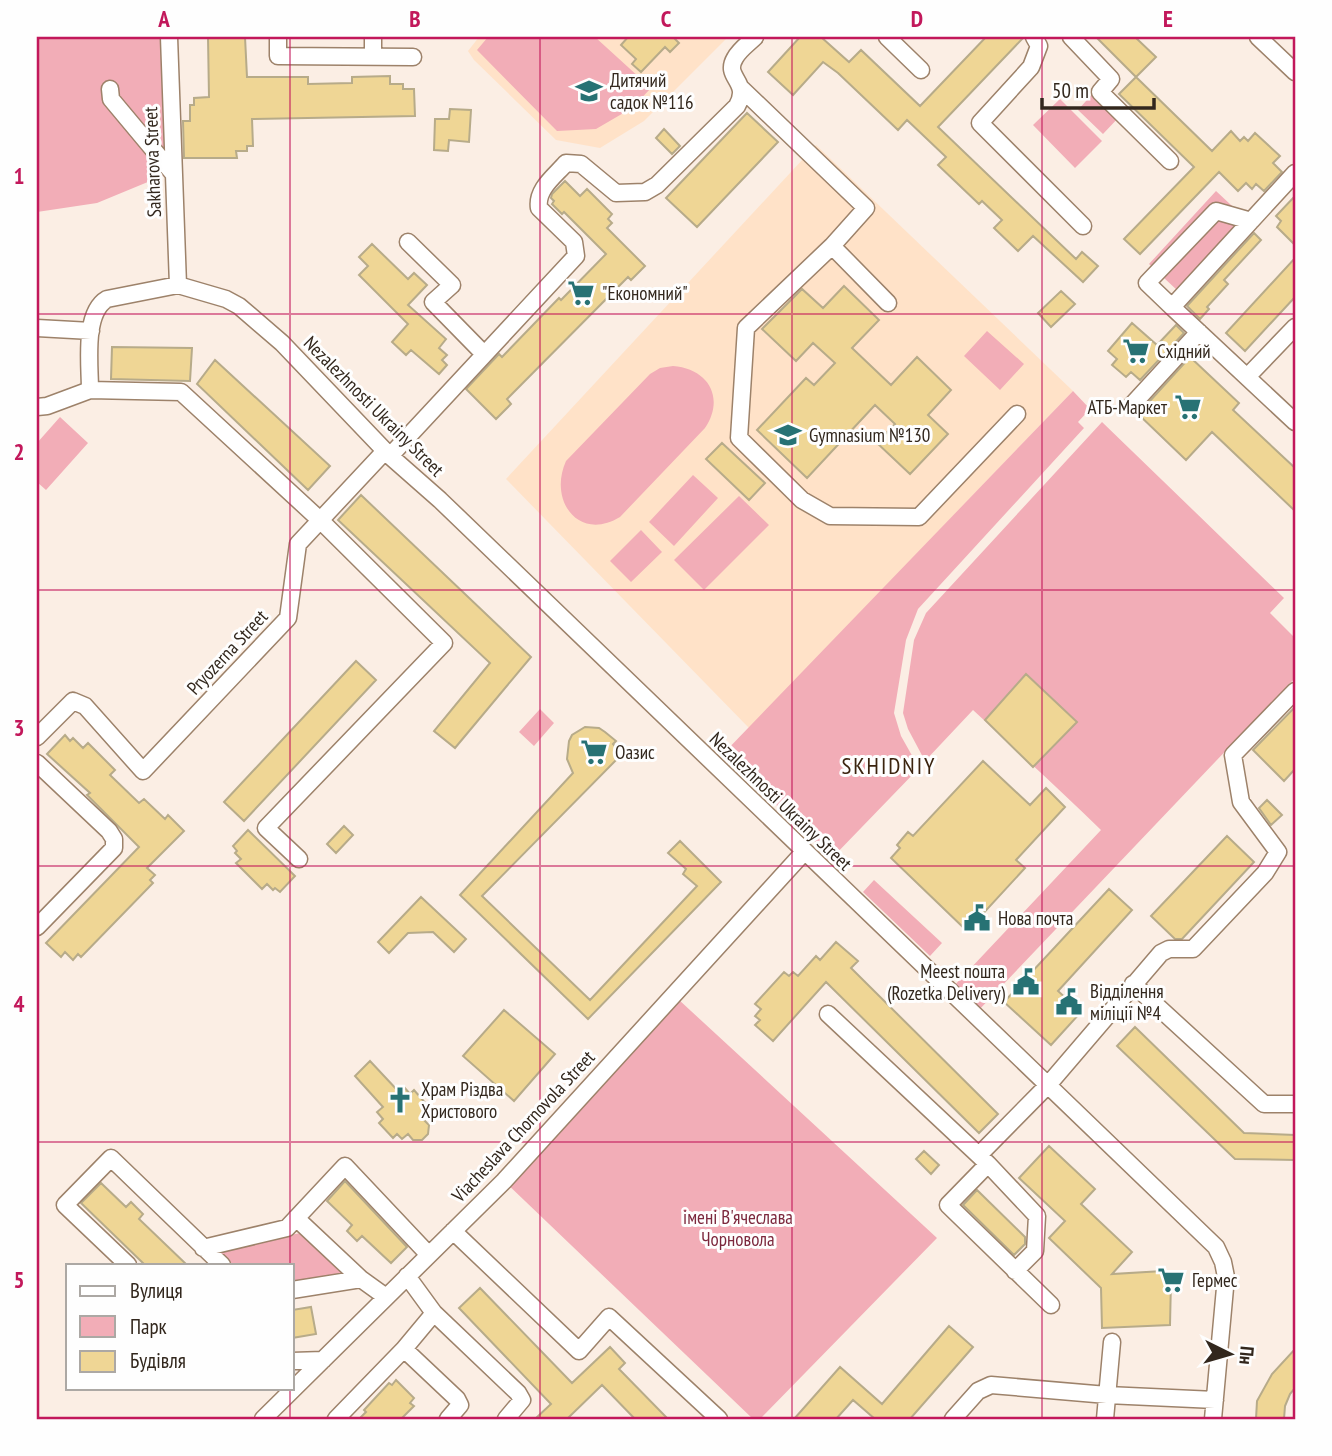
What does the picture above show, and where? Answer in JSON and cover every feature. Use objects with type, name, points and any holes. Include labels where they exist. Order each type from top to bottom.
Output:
[{"type":"street","name":"Sakharova Street","points":[[169,37],[178,285]]},
{"type":"street","points":[[278,37],[278,56],[413,57]]},
{"type":"street","points":[[373,37],[373,55]]},
{"type":"street","points":[[755,37],[735,57],[733,76],[742,89],[866,208],[832,246],[746,328],[740,438],[802,500],[830,516],[919,517],[1017,414]]},
{"type":"street","points":[[887,37],[921,70]]},
{"type":"street","points":[[1034,37],[1039,46],[1031,67],[980,123],[1083,226]]},
{"type":"street","points":[[1071,37],[1111,79],[1100,92],[1170,161]]},
{"type":"street","points":[[1258,37],[1295,72]]},
{"type":"street","points":[[110,89],[111,99],[173,172]]},
{"type":"street","name":"Pryozerna Street","points":[[37,737],[73,701],[85,706],[144,771],[288,618],[298,544],[576,256],[574,242],[539,208],[538,201],[540,193],[566,163],[580,164],[617,193],[645,192],[657,185],[737,106],[742,89]]},
{"type":"street","points":[[1172,307],[1295,173]]},
{"type":"street","points":[[1251,221],[1216,211],[1147,283],[1295,422]]},
{"type":"street","points":[[408,242],[452,285],[433,302],[483,354]]},
{"type":"street","points":[[832,246],[888,303]]},
{"type":"street","points":[[90,390],[91,331],[94,313],[99,304],[107,299],[178,285]]},
{"type":"street","name":"Nezalezhnosti Ukrainy Street","points":[[178,285],[226,299],[239,306],[282,343],[387,453],[450,510],[1216,1247],[1226,1277],[1213,1419]]},
{"type":"street","points":[[1247,377],[1295,327]]},
{"type":"street","points":[[37,328],[91,331]]},
{"type":"street","points":[[1130,406],[1199,332]]},
{"type":"street","points":[[37,421],[42,406],[90,390],[180,393],[320,520],[444,643],[266,828],[299,859]]},
{"type":"street","points":[[1051,1306],[948,1205],[983,1160],[1161,953],[1169,949],[1193,949],[1265,873],[1278,852],[1241,802],[1233,755],[1295,691]]},
{"type":"street","points":[[37,763],[109,831],[114,839],[114,848],[37,927]]},
{"type":"street","name":"Viacheslava Chornovola Street","points":[[294,1389],[504,1181],[804,852]]},
{"type":"street","points":[[1133,984],[1264,1104],[1295,1104]]},
{"type":"street","points":[[828,1014],[983,1160],[1037,1216],[1035,1251],[1015,1271]]},
{"type":"street","points":[[127,1264],[65,1205],[111,1158],[221,1264]]},
{"type":"street","points":[[204,1248],[287,1228],[345,1167],[429,1255]]},
{"type":"street","points":[[296,1218],[361,1279],[386,1297]]},
{"type":"street","points":[[453,1231],[579,1351],[609,1317],[719,1419]]},
{"type":"street","points":[[407,1276],[434,1313],[518,1393],[522,1400],[506,1419]]},
{"type":"street","points":[[294,1290],[361,1279]]},
{"type":"street","points":[[336,1419],[404,1349],[434,1313]]},
{"type":"street","points":[[1105,1419],[1112,1342]]},
{"type":"street","points":[[404,1349],[457,1399],[460,1405],[449,1419]]},
{"type":"street","points":[[294,1361],[323,1360]]},
{"type":"street","points":[[953,1419],[978,1391],[991,1385],[1107,1395],[1215,1400]]},
{"type":"street","name":"Viacheslava Chornovola Street","points":[[263,1419],[292,1390]]},
{"type":"shaded area","name":"Дитячий садок №116","points":[[479,37],[728,37],[644,121],[600,148],[556,140],[474,60],[468,51]]},
{"type":"shaded area","name":"Gymnasium №130","points":[[816,145],[1073,391],[749,728],[506,479]]},
{"type":"green space","points":[[37,37],[169,37],[172,172],[97,203],[37,212]]},
{"type":"green space","points":[[488,37],[595,37],[651,88],[632,108],[596,129],[557,131],[477,50]]},
{"type":"green space","points":[[1094,92],[1120,116],[1103,134],[1078,110]]},
{"type":"green space","points":[[1060,99],[1102,141],[1075,168],[1033,125]]},
{"type":"green space","points":[[1216,191],[1245,218],[1178,291],[1149,264]]},
{"type":"green space","points":[[987,331],[1024,364],[1000,390],[964,356]]},
{"type":"green space","points":[[673,366],[696,373],[710,387],[714,406],[705,428],[620,517],[605,523],[580,521],[564,503],[561,476],[566,461],[650,374],[660,368]]},
{"type":"green space","points":[[1073,391],[1090,409],[1078,422],[1084,428],[918,609],[906,640],[894,713],[901,736],[919,768],[832,858],[723,754]]},
{"type":"green space","points":[[60,417],[88,443],[46,490],[37,482],[37,443]]},
{"type":"green space","points":[[1102,422],[1284,598],[1270,613],[1295,638],[1295,678],[977,1012],[952,988],[1101,830],[973,710],[925,761],[908,729],[903,713],[914,640],[926,613]]},
{"type":"green space","points":[[693,475],[718,498],[674,546],[649,522]]},
{"type":"green space","points":[[739,496],[769,525],[704,590],[674,560]]},
{"type":"green space","points":[[641,530],[662,552],[631,582],[610,561]]},
{"type":"green space","points":[[540,709],[554,723],[534,746],[519,732]]},
{"type":"green space","points":[[874,880],[942,943],[930,956],[863,892]]},
{"type":"green space","name":"імені В'ячеслава Чорновола","points":[[678,999],[937,1238],[760,1419],[753,1419],[504,1181]]},
{"type":"green space","points":[[301,1233],[343,1272],[337,1278],[294,1285],[294,1264],[230,1264],[221,1255],[220,1251],[224,1247]]},
{"type":"building","points":[[208,37],[245,37],[247,77],[308,77],[308,84],[352,83],[352,77],[390,76],[390,84],[403,84],[403,89],[414,89],[415,116],[252,119],[253,146],[247,146],[247,151],[236,151],[237,158],[184,158],[183,121],[190,121],[190,105],[194,105],[194,98],[209,97]]},
{"type":"building","points":[[628,37],[675,37],[679,43],[670,52],[665,47],[641,72],[632,64],[636,59],[621,45]]},
{"type":"building","points":[[800,37],[821,37],[849,62],[861,50],[920,106],[986,37],[1024,37],[938,127],[1076,259],[1082,252],[1098,266],[1083,282],[1033,236],[1018,251],[994,228],[1002,220],[982,201],[979,204],[938,165],[946,157],[907,120],[898,130],[823,62],[793,95],[768,72]]},
{"type":"building","points":[[1096,37],[1135,37],[1156,57],[1136,77]]},
{"type":"building","points":[[1136,77],[1212,151],[1231,131],[1240,141],[1244,137],[1248,141],[1255,133],[1280,156],[1273,163],[1282,172],[1264,191],[1256,184],[1252,189],[1246,183],[1238,191],[1219,172],[1140,254],[1124,239],[1194,167],[1119,94]]},
{"type":"building","points":[[450,109],[471,110],[469,142],[449,140],[448,151],[434,150],[435,119],[449,119]]},
{"type":"building","points":[[747,113],[778,142],[697,227],[666,198]]},
{"type":"building","points":[[664,129],[680,146],[672,154],[656,138]]},
{"type":"building","points":[[565,181],[580,196],[587,189],[612,214],[608,219],[612,223],[607,228],[645,266],[631,280],[628,277],[507,399],[511,404],[496,419],[466,389],[499,354],[502,357],[606,254],[564,212],[562,214],[552,204],[552,194]]},
{"type":"building","points":[[1295,196],[1295,245],[1277,227],[1281,221],[1276,216]]},
{"type":"building","points":[[1254,233],[1261,240],[1224,280],[1228,284],[1200,319],[1187,306]]},
{"type":"building","points":[[372,244],[408,279],[414,273],[427,285],[408,305],[446,339],[439,348],[447,355],[442,360],[447,365],[439,374],[411,350],[406,355],[392,342],[408,324],[359,275],[368,266],[359,257]]},
{"type":"building","points":[[1295,258],[1295,297],[1245,351],[1226,333]]},
{"type":"building","points":[[844,286],[879,320],[852,348],[891,385],[917,357],[951,390],[928,415],[948,434],[910,474],[877,443],[895,424],[875,405],[807,478],[757,430],[806,378],[814,385],[835,363],[813,343],[796,361],[762,329],[802,289],[823,308]]},
{"type":"building","points":[[1061,291],[1075,304],[1051,327],[1038,313]]},
{"type":"building","name":"Східний","points":[[1132,323],[1157,345],[1176,325],[1184,333],[1140,380],[1131,372],[1126,377],[1112,365],[1117,359],[1108,351]]},
{"type":"building","points":[[112,347],[192,348],[190,381],[111,379]]},
{"type":"building","name":"АТБ-Маркет","points":[[1190,357],[1239,403],[1233,410],[1295,468],[1295,511],[1212,432],[1186,460],[1138,414]]},
{"type":"building","points":[[215,360],[330,466],[308,490],[197,384]]},
{"type":"building","points":[[722,443],[765,483],[749,500],[706,459]]},
{"type":"building","points":[[361,495],[531,657],[455,748],[434,731],[490,663],[338,520]]},
{"type":"building","points":[[356,661],[376,680],[244,821],[224,802]]},
{"type":"building","points":[[1026,674],[1077,722],[1033,767],[985,720]]},
{"type":"building","points":[[1295,707],[1295,769],[1284,781],[1253,750]]},
{"type":"building","points":[[585,727],[599,728],[605,732],[616,741],[613,744],[622,754],[482,896],[590,1000],[697,886],[683,874],[686,869],[668,853],[680,841],[721,882],[588,1019],[460,895],[573,773],[567,759],[569,741],[572,735]]},
{"type":"building","points":[[65,735],[70,741],[73,738],[83,748],[88,743],[115,770],[110,775],[139,803],[144,799],[165,819],[168,815],[184,831],[147,868],[155,875],[150,880],[153,883],[81,957],[78,954],[73,960],[65,952],[61,957],[46,943],[139,847],[87,795],[90,793],[47,754]]},
{"type":"building","points":[[983,761],[1030,805],[1046,788],[1065,807],[1016,860],[1025,868],[967,931],[891,858],[908,832],[913,836]]},
{"type":"building","points":[[1267,800],[1282,815],[1271,825],[1259,808]]},
{"type":"building","points":[[344,826],[353,835],[336,853],[327,844]]},
{"type":"building","points":[[248,830],[295,876],[280,892],[267,884],[262,889],[236,863],[241,859],[233,846]]},
{"type":"building","points":[[1227,836],[1254,862],[1182,939],[1175,939],[1151,916]]},
{"type":"building","points":[[1109,889],[1132,910],[1058,991],[1081,1012],[1051,1045],[1004,1002]]},
{"type":"building","points":[[421,897],[466,939],[454,952],[433,932],[408,933],[389,953],[378,942]]},
{"type":"building","points":[[836,942],[858,961],[851,968],[998,1114],[979,1133],[826,982],[773,1041],[755,1025],[760,1020],[755,1016],[761,1009],[755,1004],[784,972],[789,976],[793,972],[798,976],[816,956],[820,960]]},
{"type":"building","points":[[504,1010],[555,1054],[514,1101],[463,1056]]},
{"type":"building","points":[[1135,1027],[1244,1133],[1295,1135],[1295,1160],[1235,1159],[1117,1046]]},
{"type":"building","name":"Храм Різдва Христового","points":[[370,1061],[399,1092],[404,1087],[410,1094],[414,1090],[428,1106],[424,1109],[429,1114],[423,1119],[429,1125],[428,1134],[422,1140],[413,1140],[408,1134],[402,1139],[397,1134],[393,1138],[379,1123],[383,1119],[377,1112],[383,1107],[355,1076]]},
{"type":"building","points":[[1049,1146],[1095,1189],[1081,1204],[1132,1252],[1112,1274],[1163,1271],[1171,1280],[1170,1325],[1102,1328],[1101,1288],[1049,1238],[1065,1221],[1019,1178]]},
{"type":"building","points":[[924,1151],[939,1165],[931,1174],[916,1159]]},
{"type":"building","points":[[345,1181],[407,1247],[391,1263],[362,1236],[357,1241],[347,1231],[352,1225],[327,1201]]},
{"type":"building","points":[[101,1183],[126,1207],[131,1202],[143,1214],[139,1219],[186,1264],[144,1264],[81,1203]]},
{"type":"building","points":[[977,1190],[1025,1237],[1025,1244],[1014,1255],[963,1205]]},
{"type":"building","points":[[480,1288],[572,1383],[610,1347],[625,1363],[619,1369],[668,1419],[635,1419],[602,1385],[567,1419],[535,1419],[551,1404],[459,1308]]},
{"type":"building","points":[[311,1307],[316,1334],[294,1338],[294,1310]]},
{"type":"building","points":[[949,1326],[973,1347],[910,1419],[875,1419],[853,1400],[836,1419],[794,1419],[840,1367],[882,1404]]},
{"type":"building","points":[[1295,1349],[1295,1388],[1285,1406],[1284,1419],[1256,1419],[1257,1401],[1272,1374]]},
{"type":"building","points":[[396,1380],[414,1398],[410,1403],[414,1406],[401,1419],[359,1419],[389,1383],[392,1385]]},
{"type":"place","name":"Дитячий садок №116","points":[[589,91]]},
{"type":"place","name":"\"Економний\"","points":[[581,293]]},
{"type":"place","name":"Східний","points":[[1136,351]]},
{"type":"place","name":"АТБ-Маркет","points":[[1188,407]]},
{"type":"place","name":"Gymnasium №130","points":[[788,435]]},
{"type":"place","name":"Оазис","points":[[594,752]]},
{"type":"place","name":"Нова почта","points":[[977,918]]},
{"type":"place","name":"Meest пошта (Rozetka Delivery)","points":[[1026,982]]},
{"type":"place","name":"Відділення міліції №4","points":[[1069,1002]]},
{"type":"place","name":"Храм Різдва Христового","points":[[400,1100]]},
{"type":"place","name":"Гермес","points":[[1171,1280]]},
{"type":"district","name":"SKHIDNIY","points":[[889,765]]}]
